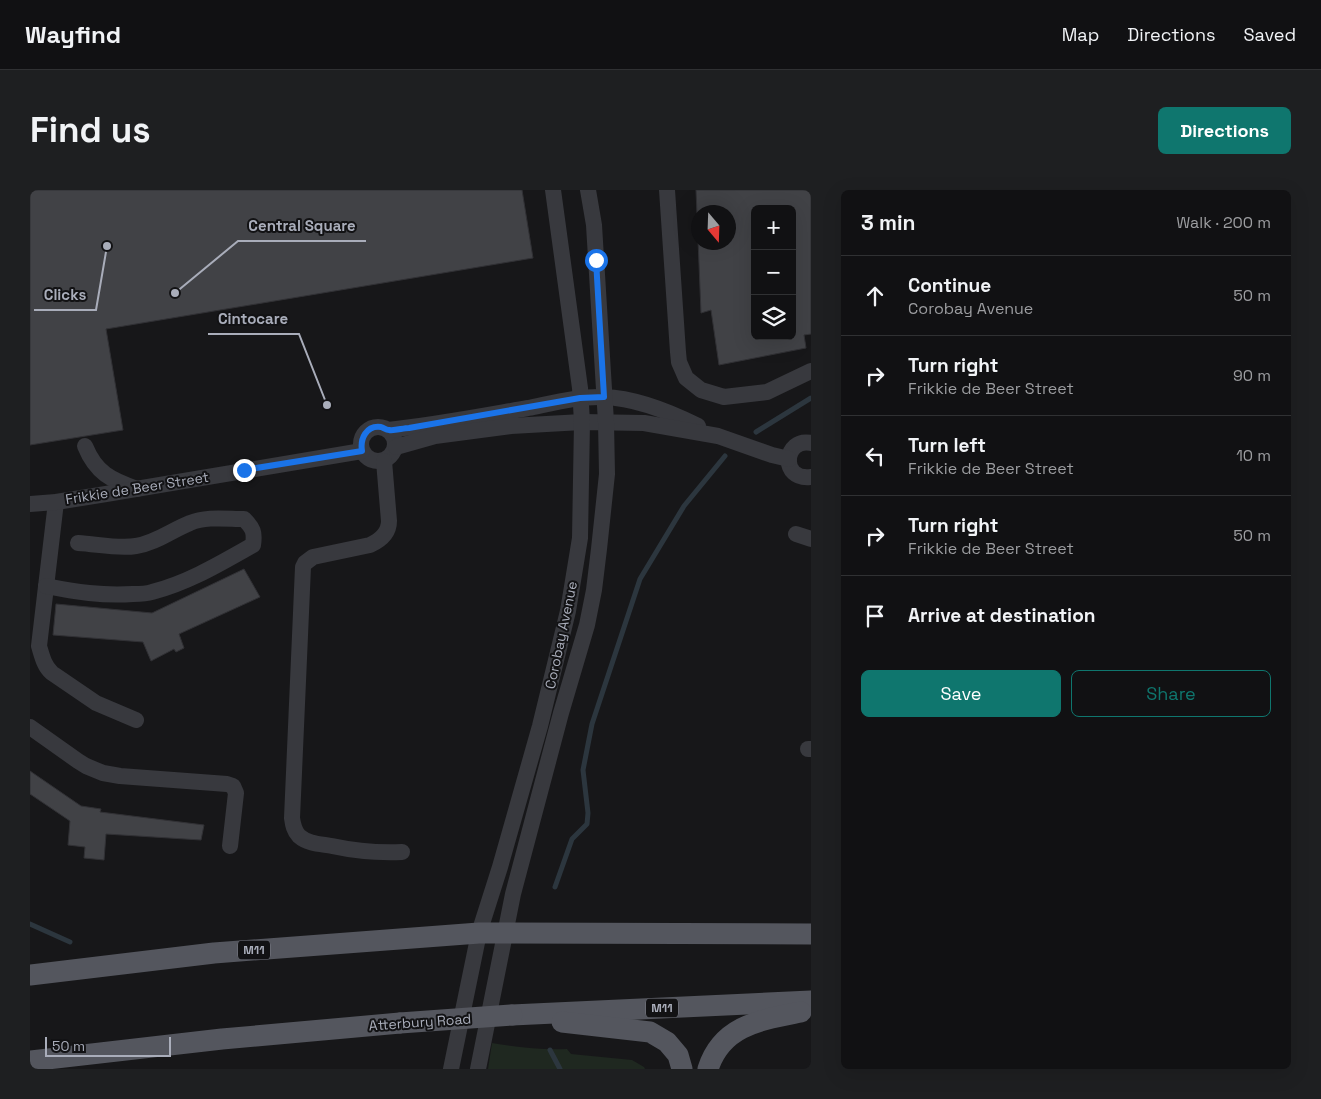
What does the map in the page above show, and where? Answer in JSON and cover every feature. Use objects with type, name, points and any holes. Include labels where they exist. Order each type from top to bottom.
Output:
[{"type":"main road","name":"M11","points":[[30,975],[214,953],[479,933],[811,934]]},
{"type":"main road","name":"Atterbury Road","points":[[30,1060],[212,1040],[400,1023],[512,1015],[811,1001]]},
{"type":"main road","points":[[708,1069],[710,1061],[722,1042],[734,1032],[753,1023],[811,1010]]},
{"type":"main road","points":[[512,1015],[650,1032],[667,1042],[678,1056],[682,1069]]},
{"type":"street","name":"Corobay Avenue","points":[[451,1069],[479,933],[540,726],[568,610],[580,538],[582,422],[564,265],[553,190]]},
{"type":"street","name":"Corobay Avenue","points":[[478,1069],[517,880],[561,713],[587,625],[594,590],[607,474],[606,422],[594,225],[588,190]]},
{"type":"street","points":[[667,190],[679,362],[686,378],[701,390],[724,397],[768,392],[811,371]]},
{"type":"street","points":[[388,430],[482,416],[580,398],[604,397],[628,400],[655,408],[687,420],[718,436]]},
{"type":"street","points":[[396,447],[435,436],[511,426],[582,422],[644,423],[718,436],[789,459]]},
{"type":"street","points":[[372,458],[389,458],[396,447],[393,435],[383,427],[376,427],[365,433],[361,445],[372,458],[389,520],[388,530],[376,542],[362,547],[313,557],[303,567],[292,818],[293,826],[298,834],[316,844],[356,851],[402,852]]},
{"type":"street","points":[[811,443],[801,443],[796,446],[791,450],[789,459],[790,468],[794,473],[803,477],[811,477]]},
{"type":"street","points":[[85,446],[102,472],[111,479],[137,489]]},
{"type":"street","name":"Frikkie de Beer Street","points":[[30,504],[372,458]]},
{"type":"street","points":[[56,502],[46,586],[35,648],[49,670],[60,680],[96,703],[136,720]]},
{"type":"street","points":[[46,586],[96,594],[151,593],[200,574],[253,545],[254,536],[252,527],[244,518],[206,519],[191,522],[152,541],[136,546],[121,547],[78,542]]},
{"type":"street","points":[[30,727],[82,763],[103,773],[233,786],[236,793],[230,846]]},
{"type":"shaded area","points":[[492,1043],[529,1048],[567,1049],[571,1054],[632,1060],[645,1069],[488,1069]]},
{"type":"building","points":[[30,190],[522,190],[533,258],[106,329],[123,430],[30,445]]},
{"type":"building","points":[[696,190],[811,190],[811,334],[804,335],[806,348],[719,365],[711,310],[701,313],[698,250],[736,250],[736,205],[697,205]]},
{"type":"building","points":[[244,569],[260,597],[179,634],[184,648],[176,652],[174,649],[151,661],[143,642],[53,635],[56,604],[152,613]]},
{"type":"building","points":[[30,771],[81,806],[101,809],[100,812],[204,825],[201,840],[106,834],[104,860],[84,858],[85,847],[68,845],[70,821],[30,794]]},
{"type":"waterway","points":[[756,432],[811,398]]},
{"type":"waterway","points":[[555,887],[572,839],[587,824],[588,813],[583,770],[592,724],[640,579],[684,506],[725,456]]},
{"type":"waterway","points":[[30,924],[70,942]]},
{"type":"waterway","points":[[550,1050],[560,1069]]},
{"type":"place","name":"Clicks","points":[[107,246]]},
{"type":"place","name":"Central Square","points":[[175,293]]},
{"type":"place","name":"Cintocare","points":[[327,405]]},
{"type":"route","points":[[244,470],[362,451],[362,439],[365,433],[376,427],[383,427],[388,430],[409,428],[580,398],[604,397],[596,260]]}]
